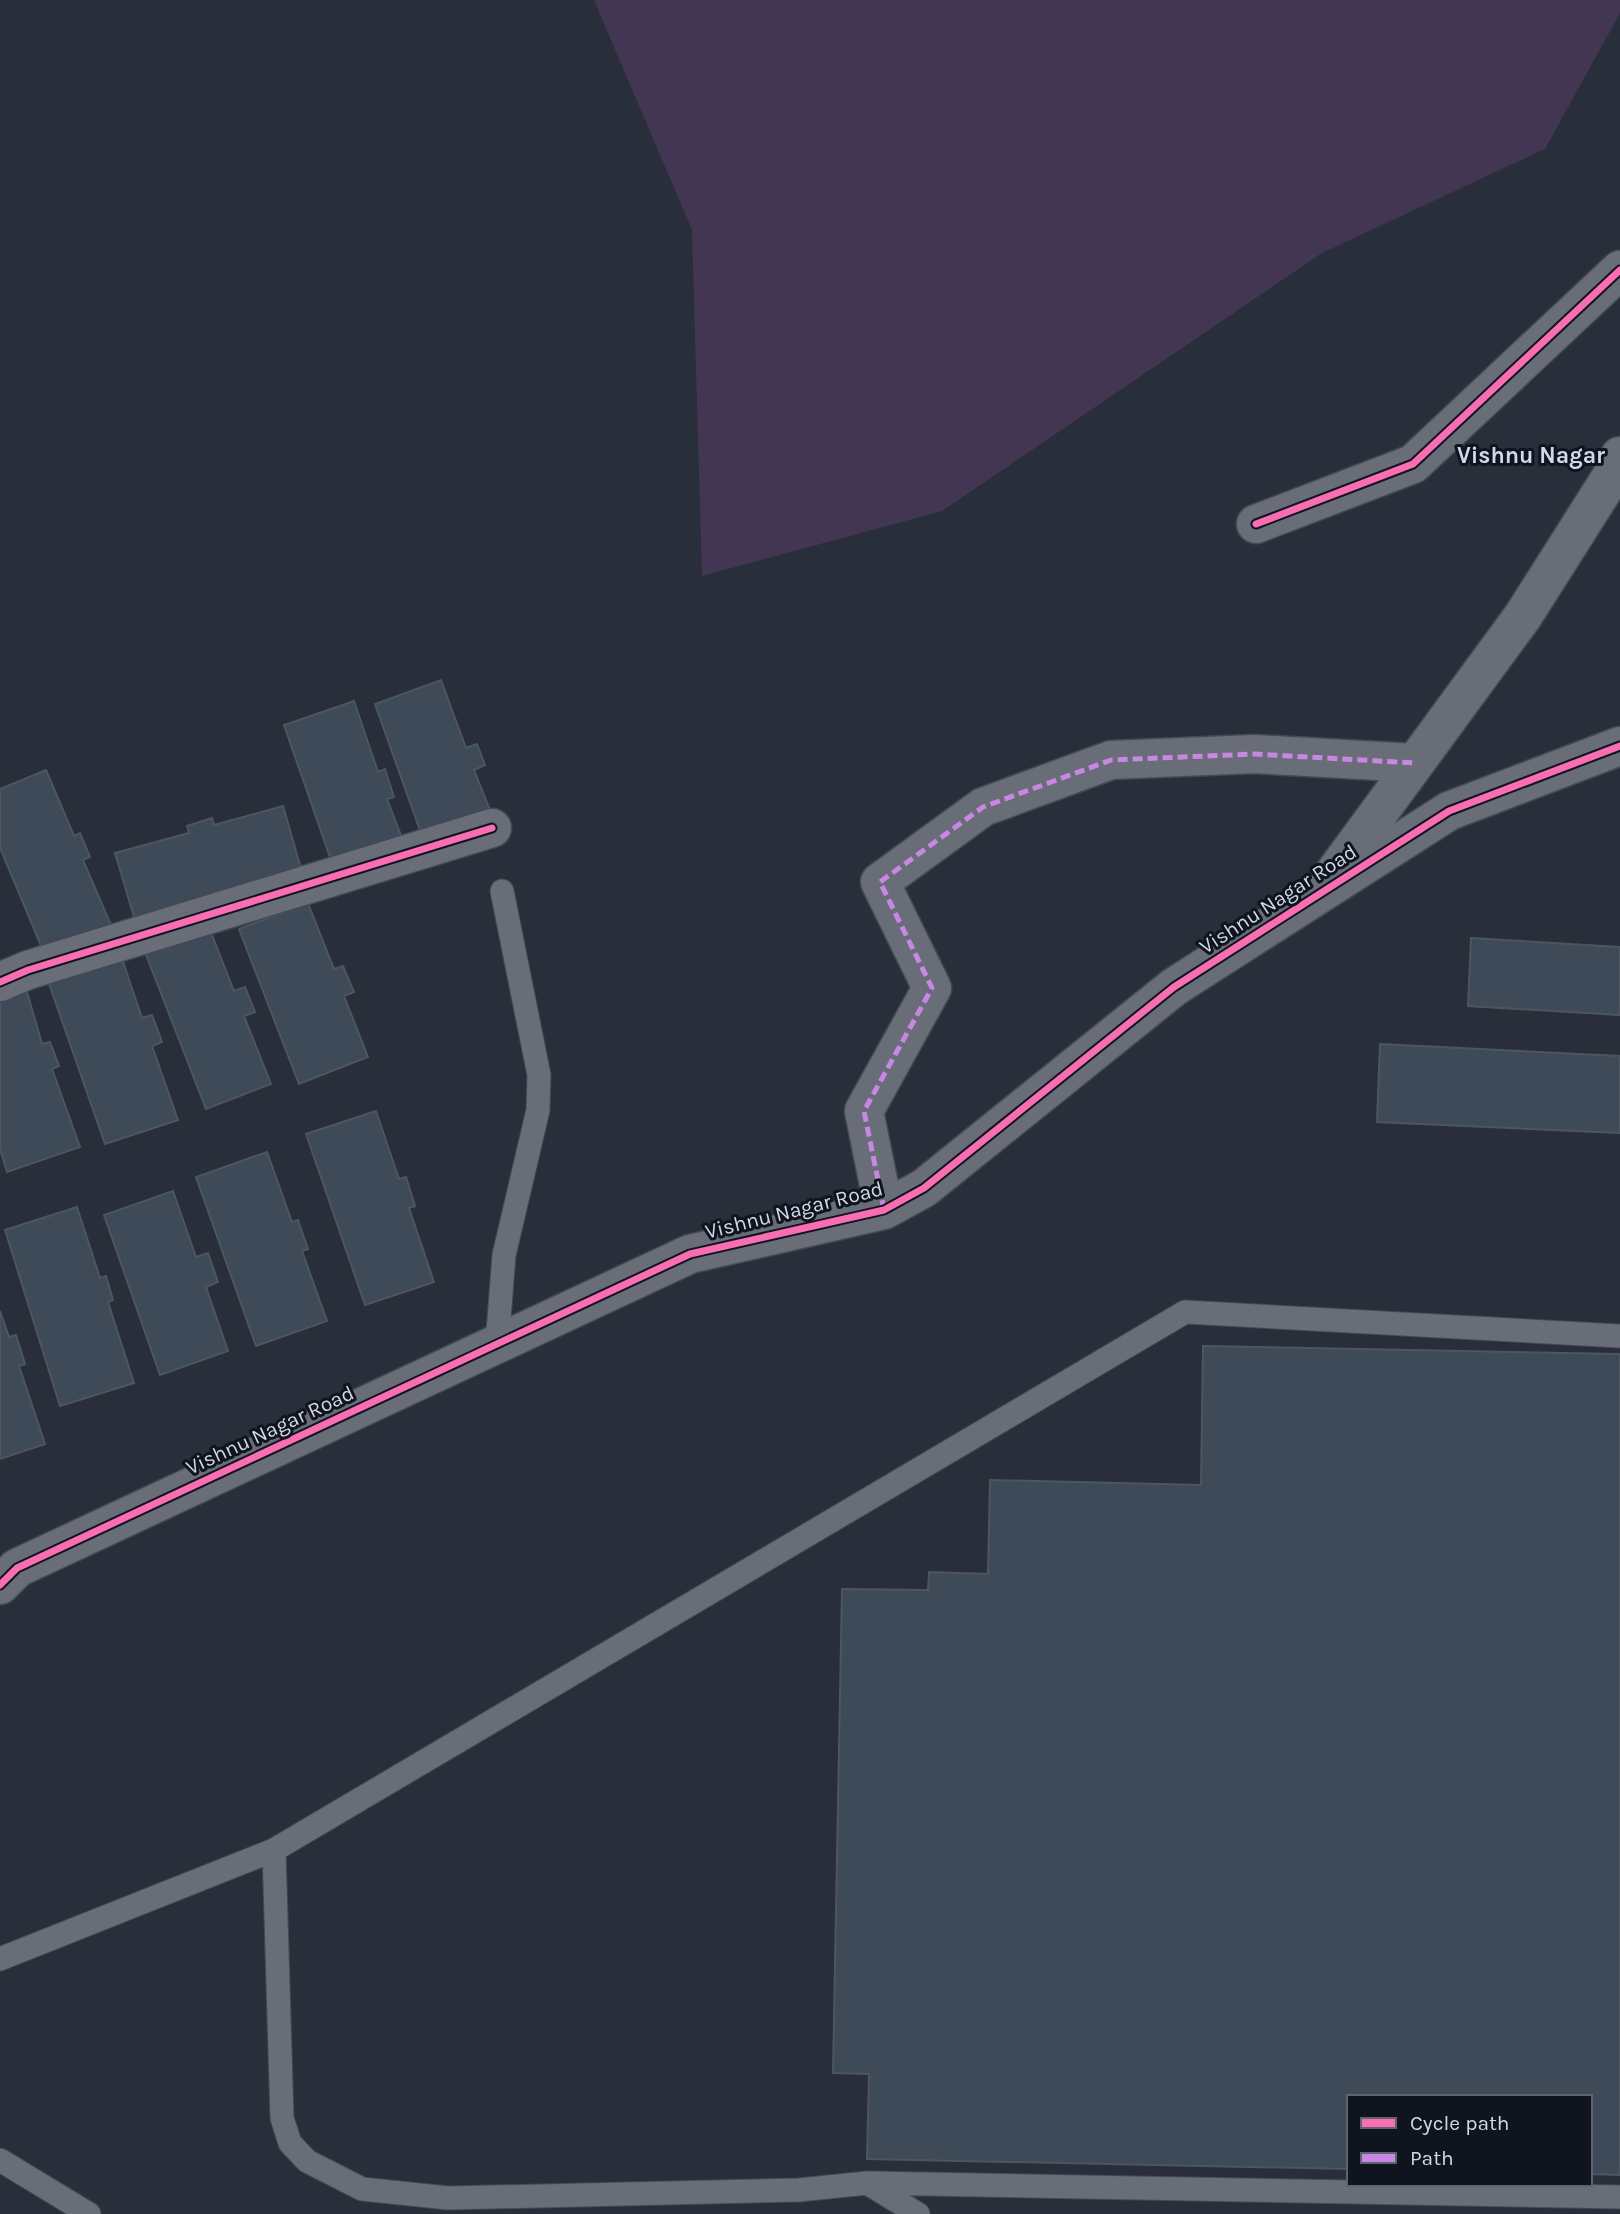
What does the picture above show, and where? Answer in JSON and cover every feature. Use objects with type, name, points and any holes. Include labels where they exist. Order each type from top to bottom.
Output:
[{"type":"street","points":[[1256,524],[1413,464],[1620,270]]},
{"type":"street","points":[[1319,893],[1523,615],[1613,474],[1620,456]]},
{"type":"street","name":"Vishnu Nagar Road","points":[[0,1585],[17,1568],[690,1254],[884,1210],[924,1188],[1174,986],[1449,811],[1620,746]]},
{"type":"street","points":[[884,1210],[864,1111],[932,988],[880,882],[983,807],[1111,760],[1254,754],[1415,763]]},
{"type":"street","points":[[0,982],[28,970],[492,828]]},
{"type":"lane","points":[[497,1344],[504,1255],[538,1110],[539,1075],[502,891]]},
{"type":"lane","points":[[0,1959],[274,1850],[1185,1312],[1620,1336]]},
{"type":"lane","points":[[274,1850],[282,2118],[290,2143],[307,2161],[362,2189],[448,2198],[799,2190],[867,2183],[1620,2197]]},
{"type":"lane","points":[[0,2160],[89,2214]]},
{"type":"lane","points":[[867,2183],[918,2214]]},
{"type":"shaded area","points":[[594,0],[1620,0],[1620,13],[1545,149],[1322,253],[942,511],[702,576],[692,230]]},
{"type":"building","points":[[441,680],[466,748],[477,744],[485,765],[474,770],[492,815],[423,839],[375,704]]},
{"type":"building","points":[[354,701],[378,772],[385,769],[394,797],[387,799],[404,843],[332,863],[284,725]]},
{"type":"building","points":[[46,770],[74,836],[80,833],[90,857],[83,860],[111,925],[44,953],[0,848],[0,789]]},
{"type":"building","points":[[283,806],[304,879],[137,927],[115,853],[189,833],[187,826],[212,818],[214,825]]},
{"type":"building","points":[[308,903],[334,969],[343,966],[354,992],[344,996],[368,1057],[299,1084],[239,929]]},
{"type":"building","points":[[207,922],[234,991],[245,987],[255,1012],[244,1016],[271,1084],[206,1109],[143,947]]},
{"type":"building","points":[[1471,938],[1620,947],[1620,1015],[1468,1006]]},
{"type":"building","points":[[119,950],[142,1018],[152,1015],[162,1042],[152,1046],[178,1120],[105,1144],[46,975]]},
{"type":"building","points":[[25,985],[42,1044],[50,1042],[59,1066],[52,1069],[80,1147],[7,1172],[0,1149],[0,996]]},
{"type":"building","points":[[1380,1044],[1620,1056],[1620,1133],[1377,1122]]},
{"type":"building","points":[[376,1111],[399,1179],[406,1177],[415,1206],[409,1208],[434,1282],[365,1305],[306,1134]]},
{"type":"building","points":[[267,1152],[292,1222],[298,1220],[308,1249],[302,1251],[327,1321],[256,1346],[196,1177]]},
{"type":"building","points":[[173,1191],[196,1257],[208,1253],[218,1282],[206,1287],[228,1351],[160,1375],[104,1215]]},
{"type":"building","points":[[77,1207],[100,1278],[106,1276],[113,1300],[108,1302],[134,1383],[60,1406],[5,1230]]},
{"type":"building","points":[[0,1311],[9,1337],[16,1335],[25,1364],[19,1366],[45,1444],[0,1459]]},
{"type":"building","points":[[1203,1346],[1620,1354],[1620,2175],[1592,2174],[1592,2095],[1347,2095],[1347,2169],[867,2159],[869,2074],[833,2073],[842,1589],[928,1590],[929,1572],[988,1574],[990,1480],[1201,1485]]},
{"type":"marked path","points":[[884,1210],[864,1111],[932,988],[880,882],[983,807],[1111,760],[1254,754],[1415,763]]},
{"type":"cycle path","points":[[1256,524],[1413,464],[1620,270]]},
{"type":"cycle path","points":[[0,1585],[17,1568],[690,1254],[884,1210],[924,1188],[1174,987],[1449,811],[1620,746]]},
{"type":"cycle path","points":[[0,982],[28,970],[492,828]]},
{"type":"district","name":"Vishnu Nagar","points":[[1531,455]]}]
